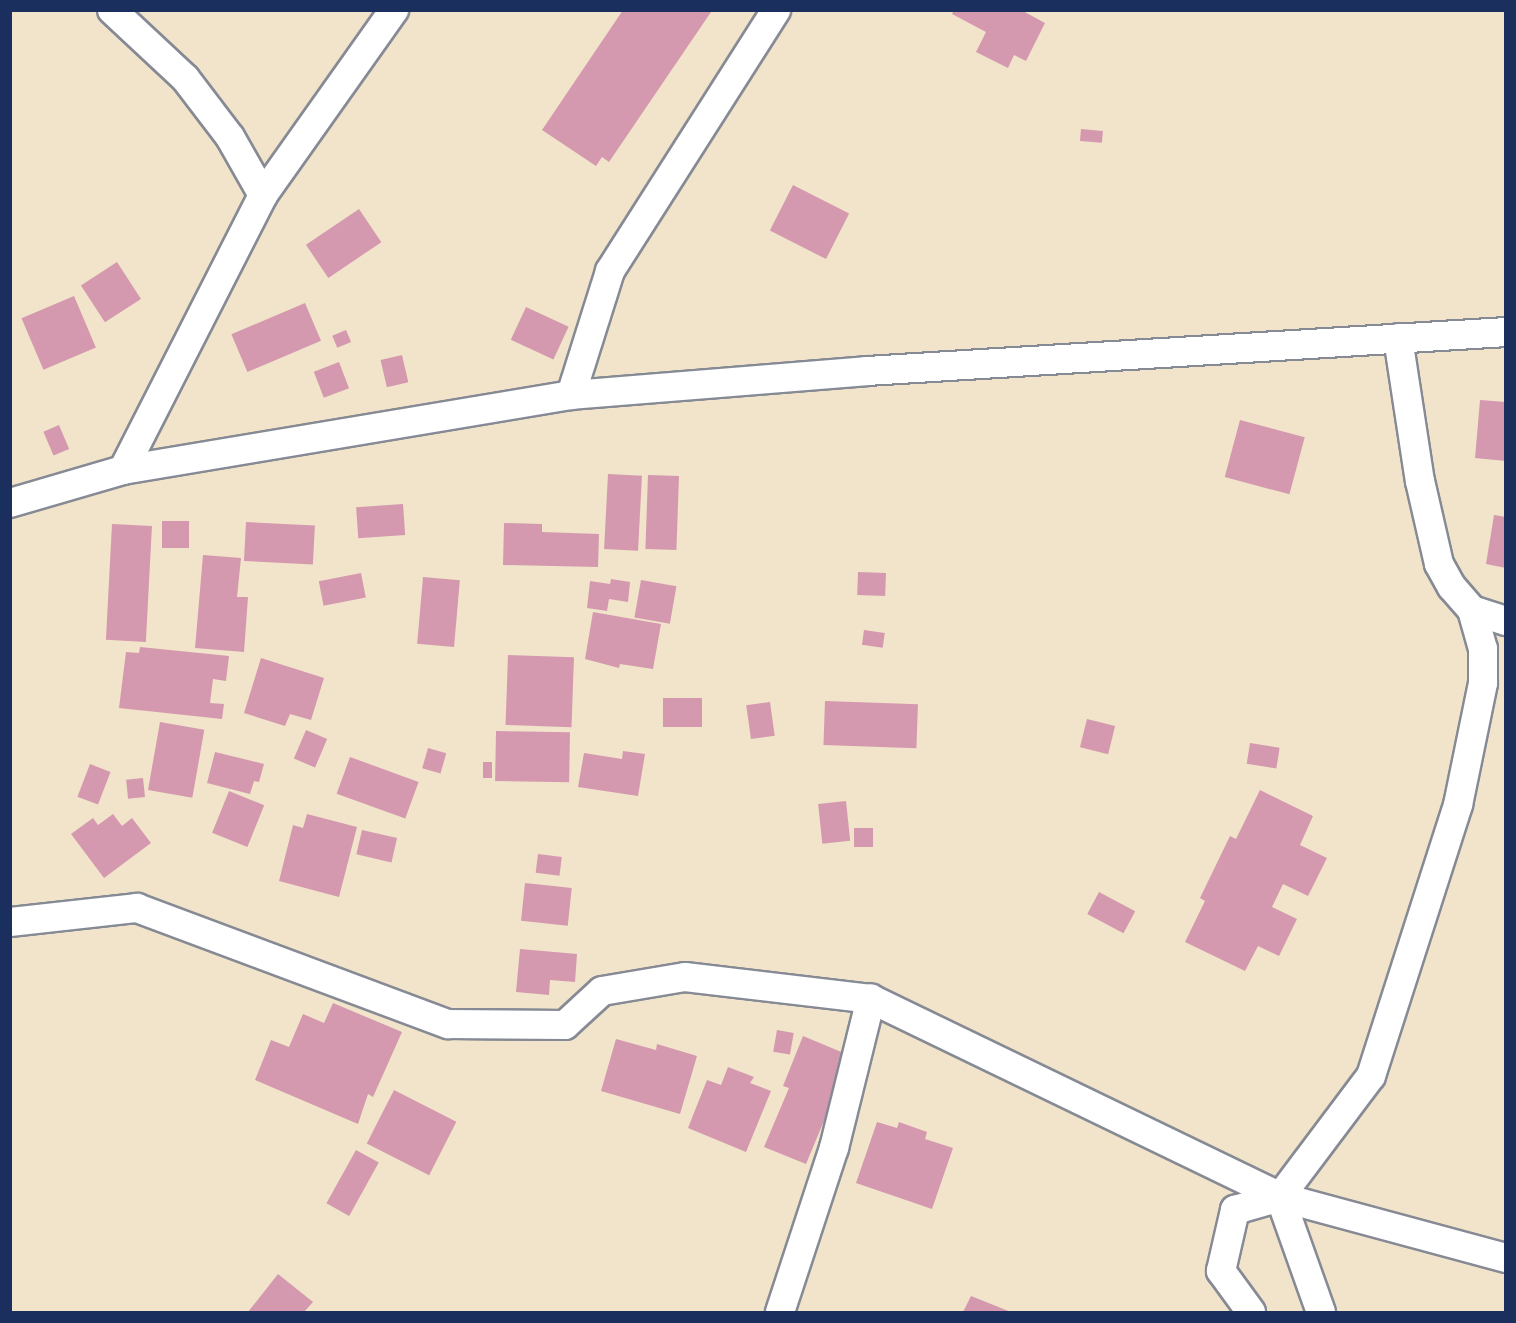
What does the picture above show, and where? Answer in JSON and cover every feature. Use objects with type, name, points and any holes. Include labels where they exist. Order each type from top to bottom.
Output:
[{"type":"street","points":[[112,10],[185,78],[230,136],[263,195]]},
{"type":"street","points":[[123,470],[263,195],[394,10]]},
{"type":"street","points":[[571,395],[610,272],[776,10]]},
{"type":"street","points":[[10,503],[123,470],[571,395],[867,371],[1506,332]]},
{"type":"street","points":[[1251,1312],[1221,1271],[1235,1210],[1280,1197],[1371,1076],[1460,794],[1483,683],[1483,649],[1472,610],[1452,587],[1439,564],[1420,482],[1398,338]]},
{"type":"street","points":[[1472,610],[1506,621]]},
{"type":"street","points":[[10,922],[137,908],[448,1024],[565,1025],[602,991],[685,977],[872,999],[1280,1197],[1506,1258]]},
{"type":"street","points":[[780,1312],[834,1148],[872,999]]},
{"type":"street","points":[[1280,1197],[1321,1312]]},
{"type":"building","points":[[623,10],[711,12],[609,162],[602,157],[596,166],[542,130]]},
{"type":"building","points":[[954,10],[1021,10],[1045,23],[1026,61],[1014,55],[1008,68],[976,52],[986,32],[952,14]]},
{"type":"building","points":[[1081,129],[1103,131],[1102,143],[1080,141]]},
{"type":"building","points":[[793,185],[849,214],[826,259],[770,230]]},
{"type":"building","points":[[359,209],[381,242],[328,278],[306,245]]},
{"type":"building","points":[[117,262],[141,299],[105,322],[81,285]]},
{"type":"building","points":[[74,296],[96,348],[43,370],[22,318]]},
{"type":"building","points":[[305,303],[321,341],[247,372],[231,334]]},
{"type":"building","points":[[526,307],[569,327],[553,359],[511,340]]},
{"type":"building","points":[[346,330],[351,342],[337,348],[332,336]]},
{"type":"building","points":[[402,355],[408,382],[387,387],[381,360]]},
{"type":"building","points":[[339,362],[349,388],[324,398],[314,372]]},
{"type":"building","points":[[1480,400],[1506,402],[1506,461],[1475,458]]},
{"type":"building","points":[[1240,420],[1305,437],[1289,494],[1225,477]]},
{"type":"building","points":[[59,425],[69,449],[54,456],[43,432]]},
{"type":"building","points":[[608,474],[642,476],[638,551],[604,549]]},
{"type":"building","points":[[648,475],[679,476],[676,550],[645,549]]},
{"type":"building","points":[[403,504],[405,535],[358,538],[356,507]]},
{"type":"building","points":[[1494,515],[1506,517],[1506,568],[1486,564]]},
{"type":"building","points":[[162,521],[189,521],[189,548],[162,548]]},
{"type":"building","points":[[246,522],[315,526],[313,565],[244,561]]},
{"type":"building","points":[[504,523],[542,524],[542,532],[599,534],[598,567],[503,565]]},
{"type":"building","points":[[112,524],[152,526],[146,642],[106,640]]},
{"type":"building","points":[[203,555],[241,558],[237,597],[248,597],[244,652],[195,648]]},
{"type":"building","points":[[858,572],[886,573],[885,596],[857,595]]},
{"type":"building","points":[[361,573],[366,598],[324,606],[319,581]]},
{"type":"building","points":[[423,577],[460,580],[454,647],[417,644]]},
{"type":"building","points":[[611,579],[630,582],[628,602],[609,599],[607,611],[587,608],[590,581],[610,584]]},
{"type":"building","points":[[641,580],[676,586],[670,624],[634,617]]},
{"type":"building","points":[[593,612],[661,624],[653,669],[620,664],[619,668],[585,659]]},
{"type":"building","points":[[864,630],[885,633],[883,648],[862,645]]},
{"type":"building","points":[[140,647],[229,656],[226,681],[213,679],[210,703],[224,704],[222,719],[119,708],[126,652],[139,653]]},
{"type":"building","points":[[508,655],[574,657],[572,727],[506,725]]},
{"type":"building","points":[[261,658],[324,678],[311,720],[290,714],[285,726],[244,713]]},
{"type":"building","points":[[663,698],[702,698],[702,727],[663,727]]},
{"type":"building","points":[[825,701],[918,704],[916,748],[823,745]]},
{"type":"building","points":[[770,702],[775,736],[751,739],[746,705]]},
{"type":"building","points":[[1087,719],[1115,726],[1108,754],[1080,747]]},
{"type":"building","points":[[160,722],[204,730],[192,798],[148,790]]},
{"type":"building","points":[[306,730],[327,739],[315,768],[294,759]]},
{"type":"building","points":[[496,731],[570,732],[569,782],[495,781]]},
{"type":"building","points":[[1250,743],[1280,748],[1276,768],[1247,764]]},
{"type":"building","points":[[428,748],[446,753],[440,773],[422,768]]},
{"type":"building","points":[[623,751],[645,754],[638,796],[578,787],[584,753],[622,759]]},
{"type":"building","points":[[215,752],[264,764],[259,782],[254,781],[250,794],[207,783]]},
{"type":"building","points":[[350,757],[419,782],[405,819],[337,794]]},
{"type":"building","points":[[483,762],[492,762],[492,778],[483,778]]},
{"type":"building","points":[[90,764],[111,772],[98,805],[77,797]]},
{"type":"building","points":[[143,778],[145,797],[128,799],[126,780]]},
{"type":"building","points":[[1260,790],[1313,816],[1300,845],[1327,858],[1308,896],[1283,884],[1272,907],[1297,919],[1279,956],[1258,946],[1245,971],[1185,942],[1205,901],[1200,898],[1230,836],[1236,839]]},
{"type":"building","points":[[229,791],[264,805],[247,847],[212,833]]},
{"type":"building","points":[[846,801],[850,841],[822,844],[818,804]]},
{"type":"building","points":[[113,814],[122,826],[132,818],[151,843],[104,878],[71,834],[93,818],[98,825]]},
{"type":"building","points":[[307,814],[357,827],[339,897],[279,881],[293,825],[303,828]]},
{"type":"building","points":[[854,828],[873,828],[873,847],[854,847]]},
{"type":"building","points":[[362,830],[397,838],[391,862],[356,854]]},
{"type":"building","points":[[538,854],[562,857],[560,876],[536,873]]},
{"type":"building","points":[[525,883],[572,888],[568,926],[521,921]]},
{"type":"building","points":[[1099,892],[1135,911],[1123,933],[1087,914]]},
{"type":"building","points":[[520,949],[577,954],[575,982],[550,980],[549,995],[516,992]]},
{"type":"building","points":[[333,1003],[402,1032],[373,1097],[368,1094],[358,1124],[255,1080],[271,1040],[289,1047],[303,1014],[324,1023]]},
{"type":"building","points":[[777,1030],[794,1033],[790,1055],[773,1052]]},
{"type":"building","points":[[803,1036],[851,1056],[806,1164],[764,1147],[789,1088],[783,1086]]},
{"type":"building","points":[[616,1039],[656,1050],[657,1044],[697,1056],[680,1114],[601,1091]]},
{"type":"building","points":[[728,1067],[754,1077],[750,1083],[771,1091],[746,1152],[688,1128],[707,1080],[721,1085]]},
{"type":"building","points":[[394,1090],[456,1122],[429,1175],[367,1143]]},
{"type":"building","points":[[877,1122],[897,1128],[899,1122],[927,1132],[925,1139],[953,1148],[932,1209],[856,1183]]},
{"type":"building","points":[[356,1150],[379,1163],[349,1216],[326,1203]]},
{"type":"building","points":[[278,1274],[313,1302],[304,1312],[248,1312]]},
{"type":"building","points":[[971,1296],[1011,1312],[963,1312]]}]
